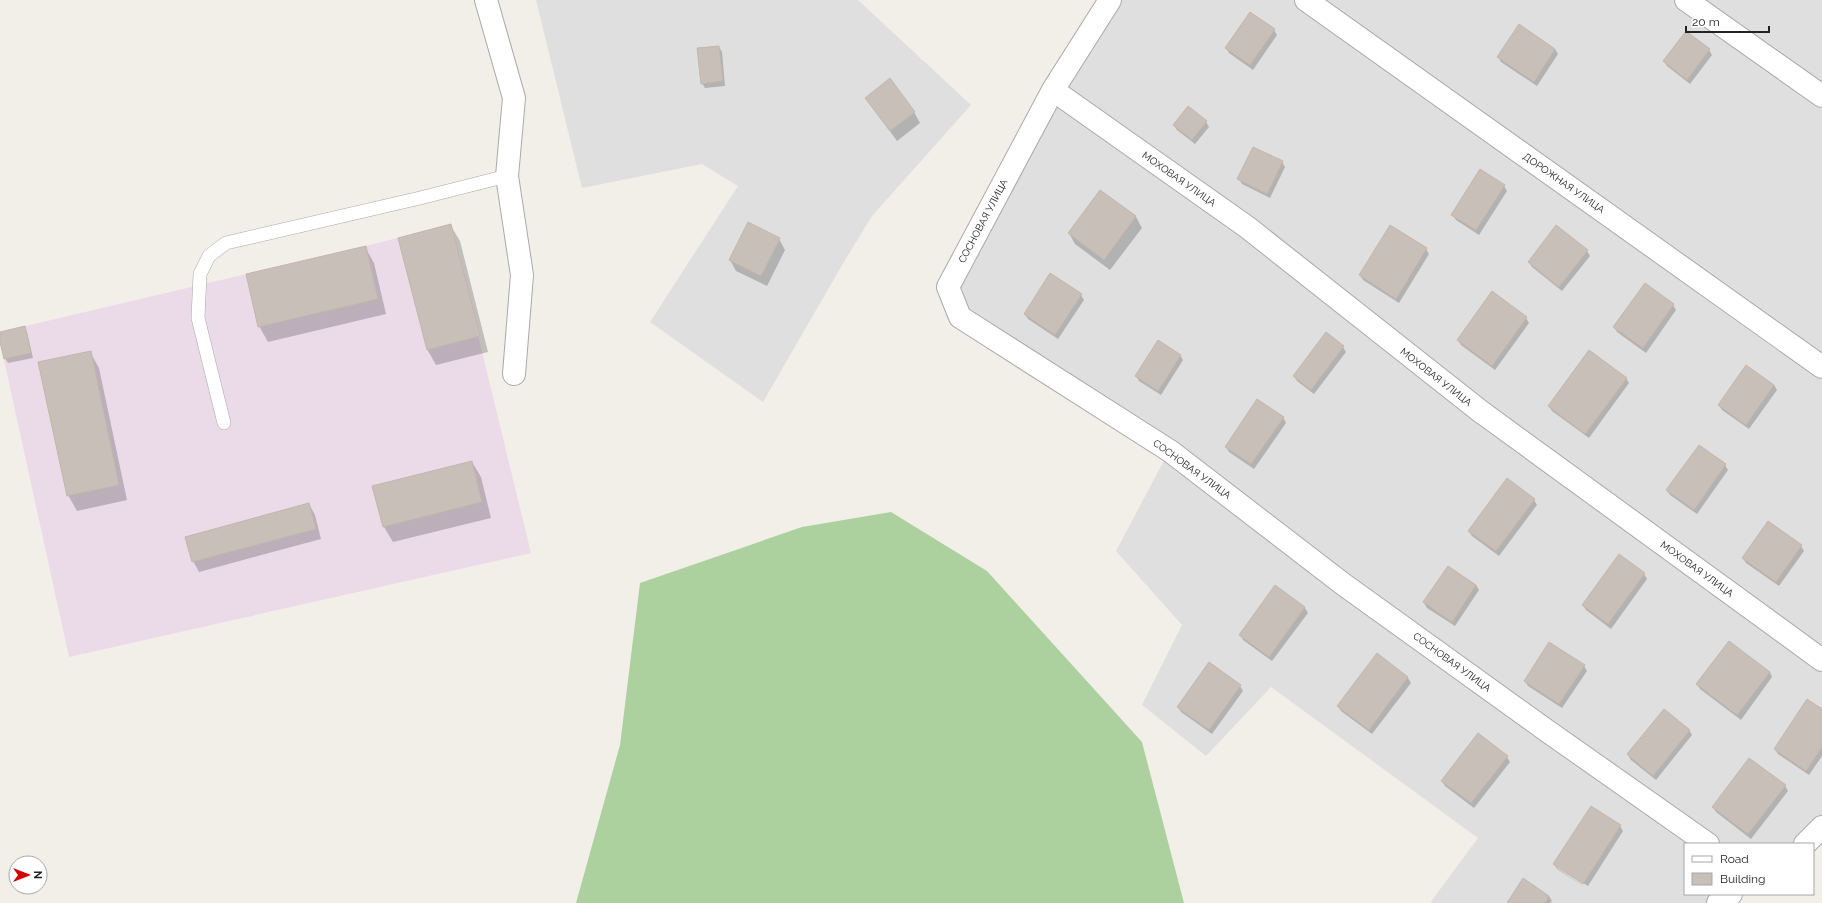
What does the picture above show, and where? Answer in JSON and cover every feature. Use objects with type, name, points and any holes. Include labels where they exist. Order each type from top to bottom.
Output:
[{"type":"street","points":[[486,0],[514,98],[507,176],[522,275],[514,374]]},
{"type":"street","name":"СОСНОВАЯ УЛИЦА","points":[[1110,0],[1053,90],[948,288],[960,317],[1170,451],[1343,584],[1543,728],[1707,843]]},
{"type":"street","name":"ДОРОЖНАЯ УЛИЦА","points":[[1306,0],[1822,367]]},
{"type":"street","points":[[1686,0],[1822,96]]},
{"type":"street","name":"МОХОВАЯ УЛИЦА","points":[[1053,90],[1247,228],[1480,411],[1822,660]]},
{"type":"street","points":[[1806,843],[1822,827]]},
{"type":"street","points":[[1718,903],[1730,895]]},
{"type":"lane","points":[[224,423],[198,318],[200,274],[209,256],[226,244],[507,176]]},
{"type":"shaded area","points":[[536,0],[858,0],[971,105],[872,216],[763,402],[650,322],[738,186],[702,164],[582,188]]},
{"type":"shaded area","points":[[1110,0],[1822,0],[1822,827],[1806,843],[1684,843],[1684,895],[1728,895],[1716,903],[1430,903],[1478,838],[1271,687],[1206,756],[1142,705],[1182,625],[1116,551],[1169,451],[960,317],[948,288]]},
{"type":"shaded area","points":[[451,224],[531,553],[69,657],[0,342],[0,332],[366,246]]},
{"type":"green space","points":[[891,512],[987,571],[1142,742],[1184,903],[576,903],[620,745],[640,583],[802,527]]},
{"type":"building","points":[[1250,12],[1275,29],[1250,65],[1225,48]]},
{"type":"building","points":[[1519,24],[1555,49],[1534,82],[1497,57]]},
{"type":"building","points":[[1686,31],[1710,49],[1687,80],[1663,61]]},
{"type":"building","points":[[719,46],[723,81],[701,84],[697,48]]},
{"type":"building","points":[[890,78],[915,112],[890,131],[865,98]]},
{"type":"building","points":[[1188,106],[1207,121],[1192,140],[1173,125]]},
{"type":"building","points":[[1253,147],[1283,161],[1267,194],[1237,179]]},
{"type":"building","points":[[1480,169],[1505,185],[1476,230],[1451,215]]},
{"type":"building","points":[[1100,190],[1136,216],[1104,260],[1068,233]]},
{"type":"building","points":[[748,222],[780,238],[761,276],[729,260]]},
{"type":"building","points":[[451,224],[480,336],[427,350],[398,238]]},
{"type":"building","points":[[1390,225],[1427,248],[1396,299],[1359,275]]},
{"type":"building","points":[[1556,225],[1588,250],[1559,287],[1528,262]]},
{"type":"building","points":[[366,246],[378,299],[258,327],[246,274]]},
{"type":"building","points":[[1050,273],[1082,294],[1055,335],[1024,314]]},
{"type":"building","points":[[1645,283],[1674,304],[1643,348],[1613,327]]},
{"type":"building","points":[[1492,291],[1527,317],[1492,366],[1457,340]]},
{"type":"building","points":[[25,326],[31,353],[4,359],[0,342],[0,332]]},
{"type":"building","points":[[1326,332],[1344,346],[1311,390],[1293,376]]},
{"type":"building","points":[[1158,340],[1181,355],[1158,391],[1135,376]]},
{"type":"building","points":[[1589,350],[1627,378],[1585,434],[1548,406]]},
{"type":"building","points":[[91,351],[119,485],[67,496],[38,362]]},
{"type":"building","points":[[1746,365],[1774,385],[1746,425],[1718,405]]},
{"type":"building","points":[[1257,399],[1284,417],[1251,464],[1225,447]]},
{"type":"building","points":[[1699,445],[1726,464],[1694,510],[1666,490]]},
{"type":"building","points":[[472,461],[482,502],[383,527],[372,486]]},
{"type":"building","points":[[1507,478],[1535,499],[1496,551],[1468,531]]},
{"type":"building","points":[[309,503],[316,529],[192,562],[185,537]]},
{"type":"building","points":[[1768,521],[1802,545],[1776,582],[1742,558]]},
{"type":"building","points":[[1619,554],[1645,573],[1608,624],[1582,605]]},
{"type":"building","points":[[1448,566],[1476,585],[1452,622],[1423,602]]},
{"type":"building","points":[[1275,585],[1305,607],[1269,657],[1239,635]]},
{"type":"building","points":[[1729,641],[1770,672],[1737,715],[1696,684]]},
{"type":"building","points":[[1549,642],[1585,665],[1559,704],[1524,681]]},
{"type":"building","points":[[1377,653],[1408,677],[1369,730],[1337,706]]},
{"type":"building","points":[[1209,662],[1241,685],[1209,730],[1177,707]]},
{"type":"building","points":[[1807,699],[1822,709],[1822,747],[1806,771],[1774,749]]},
{"type":"building","points":[[1664,709],[1690,730],[1653,776],[1627,754]]},
{"type":"building","points":[[1478,733],[1508,756],[1471,803],[1441,781]]},
{"type":"building","points":[[1749,758],[1786,785],[1748,834],[1712,807]]},
{"type":"building","points":[[1591,806],[1621,825],[1583,884],[1553,864]]},
{"type":"building","points":[[1523,878],[1549,896],[1545,903],[1507,903]]}]
